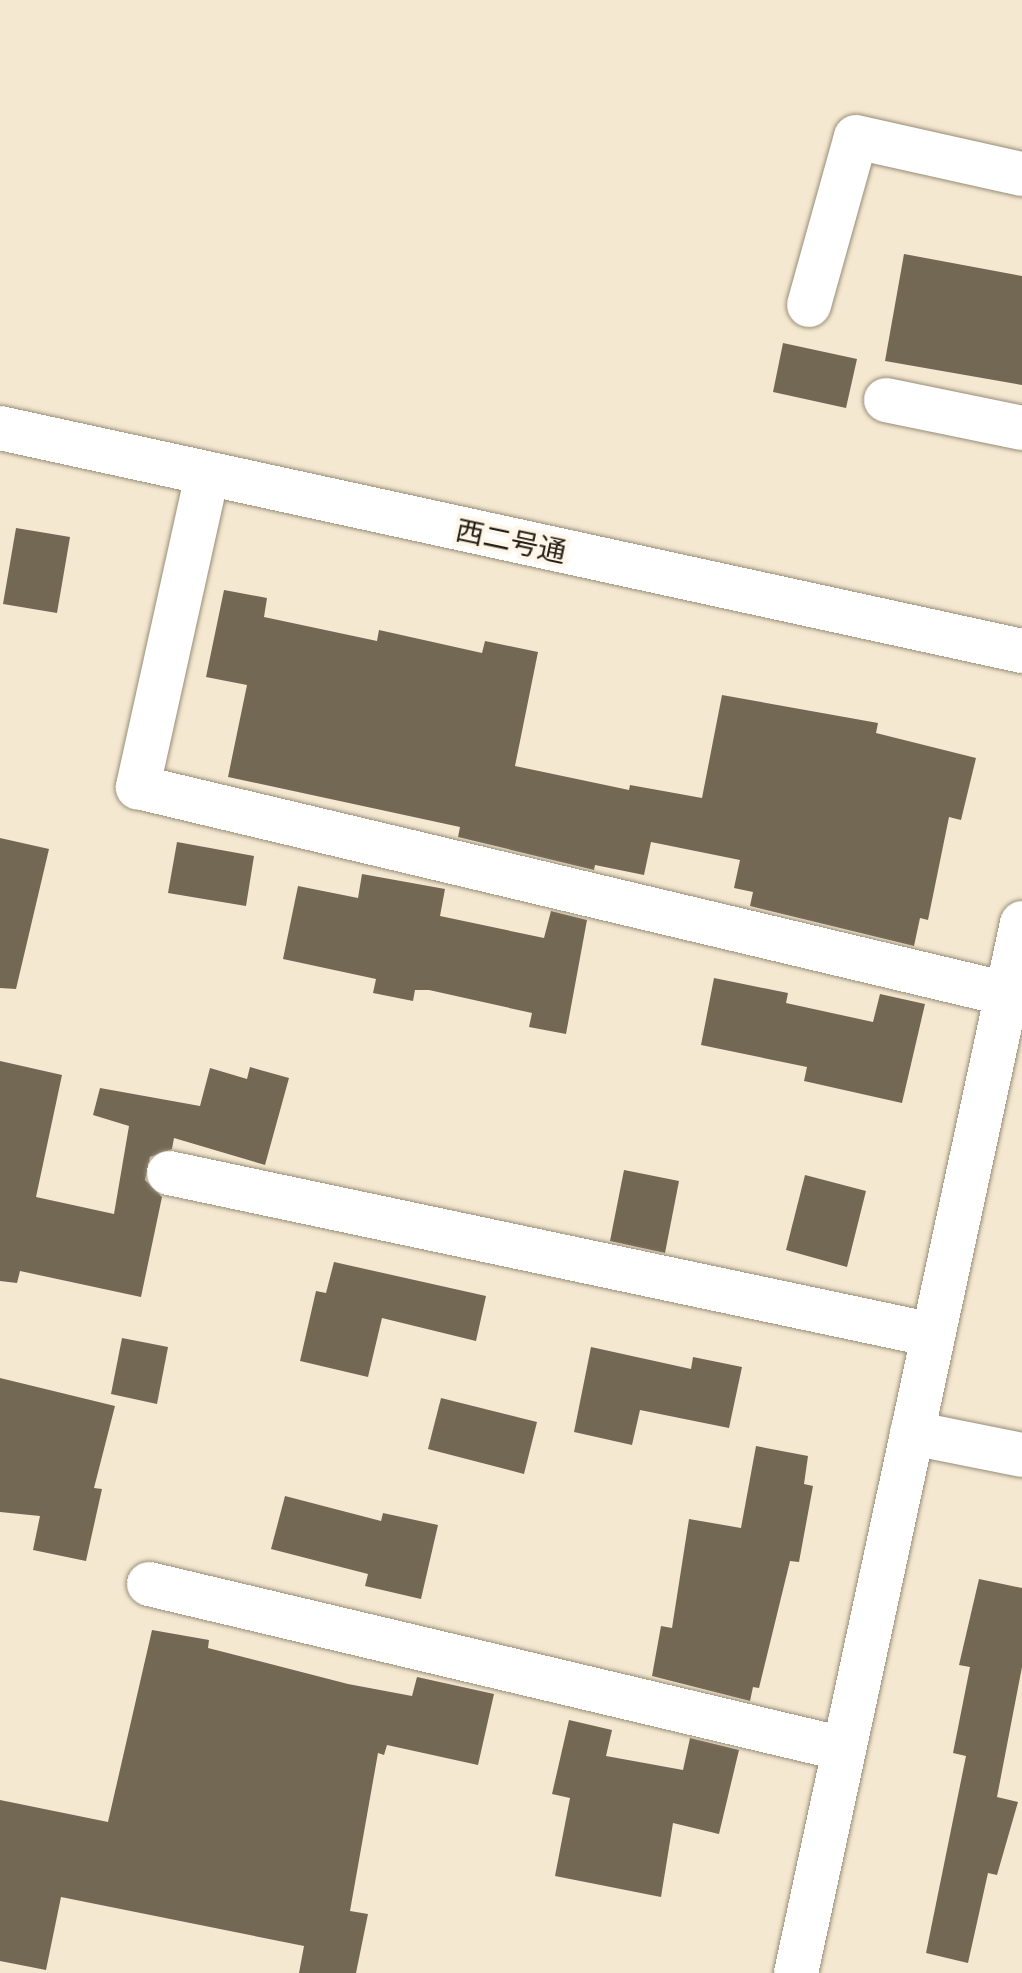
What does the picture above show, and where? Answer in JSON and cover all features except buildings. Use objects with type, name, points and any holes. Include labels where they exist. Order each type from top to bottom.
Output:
[{"type":"street","points":[[809,305],[856,137],[1022,174]]},
{"type":"street","points":[[886,400],[1022,428]]},
{"type":"street","name":"西二号通","points":[[0,428],[1022,651]]},
{"type":"street","points":[[207,475],[138,787],[1007,994]]},
{"type":"street","points":[[796,1973],[1022,923]]},
{"type":"street","points":[[169,1173],[933,1335]]},
{"type":"street","points":[[912,1433],[1022,1455]]},
{"type":"street","points":[[149,1584],[844,1749]]}]
